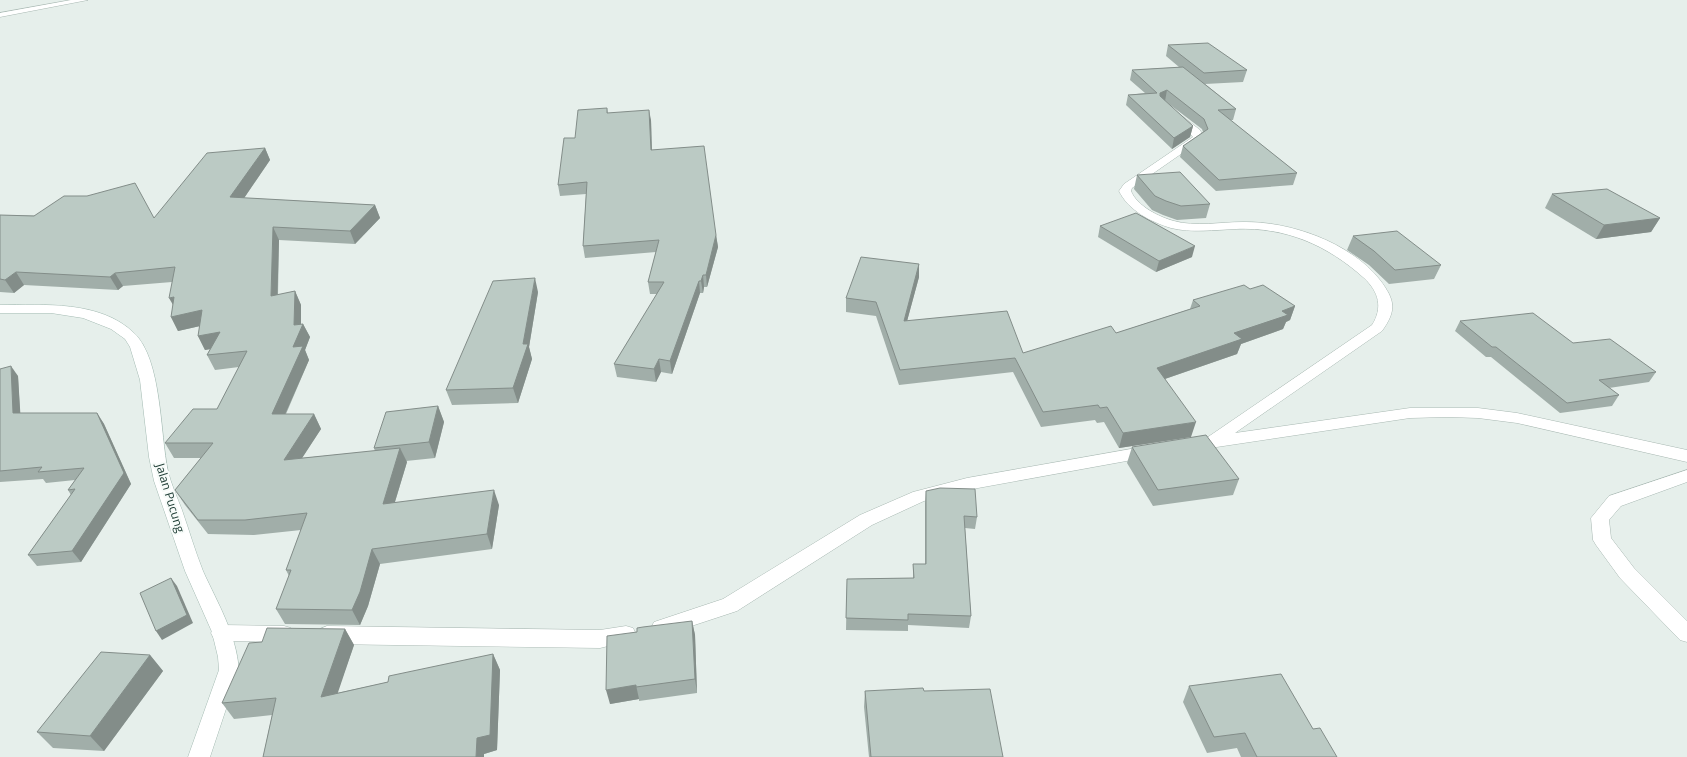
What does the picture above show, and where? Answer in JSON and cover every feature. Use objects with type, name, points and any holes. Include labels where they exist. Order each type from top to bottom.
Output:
[{"type":"street","points":[[0,15],[84,0]]},
{"type":"street","points":[[1170,110],[1196,132],[1199,138],[1128,186],[1125,191],[1130,202],[1160,220],[1174,225],[1269,226],[1292,231],[1348,258],[1381,290],[1386,303],[1386,314],[1377,328],[1212,441]]},
{"type":"street","name":"Jalan Pucung","points":[[0,309],[42,309],[77,312],[117,325],[132,338],[143,357],[160,471],[190,560],[229,657],[229,670],[199,757]]},
{"type":"street","points":[[221,634],[600,639],[668,627],[730,605],[866,520],[919,496],[967,484],[1058,466],[1212,441],[1410,413],[1478,413],[1517,418],[1687,456]]},
{"type":"street","points":[[1687,476],[1615,501],[1600,518],[1602,540],[1627,573],[1687,634]]},
{"type":"building","points":[[1208,43],[1247,70],[1204,73],[1168,45]]},
{"type":"building","points":[[1183,67],[1236,109],[1218,110],[1297,173],[1219,180],[1183,146],[1208,129],[1204,119],[1167,90],[1160,93],[1160,96],[1193,126],[1174,138],[1128,95],[1157,93],[1132,70]]},
{"type":"building","points":[[607,108],[607,113],[649,110],[651,150],[704,146],[716,235],[706,275],[703,275],[701,281],[699,281],[670,361],[659,359],[654,369],[614,364],[664,282],[648,282],[659,240],[583,246],[587,182],[558,185],[564,138],[575,138],[578,110]]},
{"type":"building","points":[[265,148],[230,197],[375,205],[350,231],[273,227],[271,296],[295,291],[294,325],[303,324],[293,347],[303,346],[272,414],[314,414],[284,460],[400,448],[383,504],[494,490],[487,534],[372,549],[360,592],[352,610],[276,609],[291,570],[286,570],[307,513],[245,520],[198,520],[175,490],[213,443],[165,443],[193,409],[217,409],[247,351],[207,355],[220,332],[198,336],[202,310],[171,317],[174,297],[169,298],[175,267],[115,273],[110,277],[16,272],[5,280],[0,279],[0,215],[34,216],[64,196],[87,196],[135,183],[154,218],[207,153]]},
{"type":"building","points":[[1180,172],[1210,204],[1181,206],[1166,201],[1155,196],[1137,175]]},
{"type":"building","points":[[1607,189],[1660,218],[1604,225],[1552,194]]},
{"type":"building","points":[[1136,213],[1195,246],[1159,261],[1100,226]]},
{"type":"building","points":[[1397,231],[1441,265],[1395,270],[1374,251],[1353,236]]},
{"type":"building","points":[[861,257],[919,264],[904,321],[1007,311],[1023,353],[1111,326],[1116,333],[1200,306],[1193,300],[1244,285],[1250,289],[1263,285],[1295,306],[1282,311],[1288,315],[1234,333],[1242,339],[1157,368],[1196,422],[1123,433],[1107,407],[1100,408],[1098,405],[1043,412],[1015,358],[900,370],[876,302],[846,298]]},
{"type":"building","points":[[535,278],[523,344],[528,344],[513,388],[446,390],[493,281]]},
{"type":"building","points":[[1533,313],[1573,343],[1610,339],[1656,372],[1599,380],[1619,395],[1567,403],[1460,321]]},
{"type":"building","points":[[11,366],[13,413],[97,413],[124,473],[72,551],[28,555],[75,489],[68,490],[84,468],[38,472],[42,467],[0,471],[0,369]]},
{"type":"building","points":[[438,406],[429,442],[374,448],[386,412]]},
{"type":"building","points":[[1206,435],[1239,479],[1158,490],[1132,447]]},
{"type":"building","points":[[940,488],[975,489],[977,517],[964,516],[971,616],[908,614],[908,620],[846,618],[847,579],[914,578],[913,564],[926,564],[926,491]]},
{"type":"building","points":[[171,578],[187,615],[156,631],[140,593]]},
{"type":"building","points":[[692,621],[695,679],[606,690],[607,636],[637,632],[637,628]]},
{"type":"building","points":[[267,628],[345,629],[321,697],[388,682],[389,676],[493,654],[490,735],[477,738],[476,757],[263,757],[276,698],[222,703],[249,643],[262,642]]},
{"type":"building","points":[[101,652],[150,655],[90,736],[37,732]]},
{"type":"building","points":[[1281,674],[1313,729],[1320,728],[1337,757],[1257,757],[1245,733],[1214,737],[1189,686]]},
{"type":"building","points":[[923,688],[924,691],[990,689],[1003,757],[871,757],[865,691]]}]
